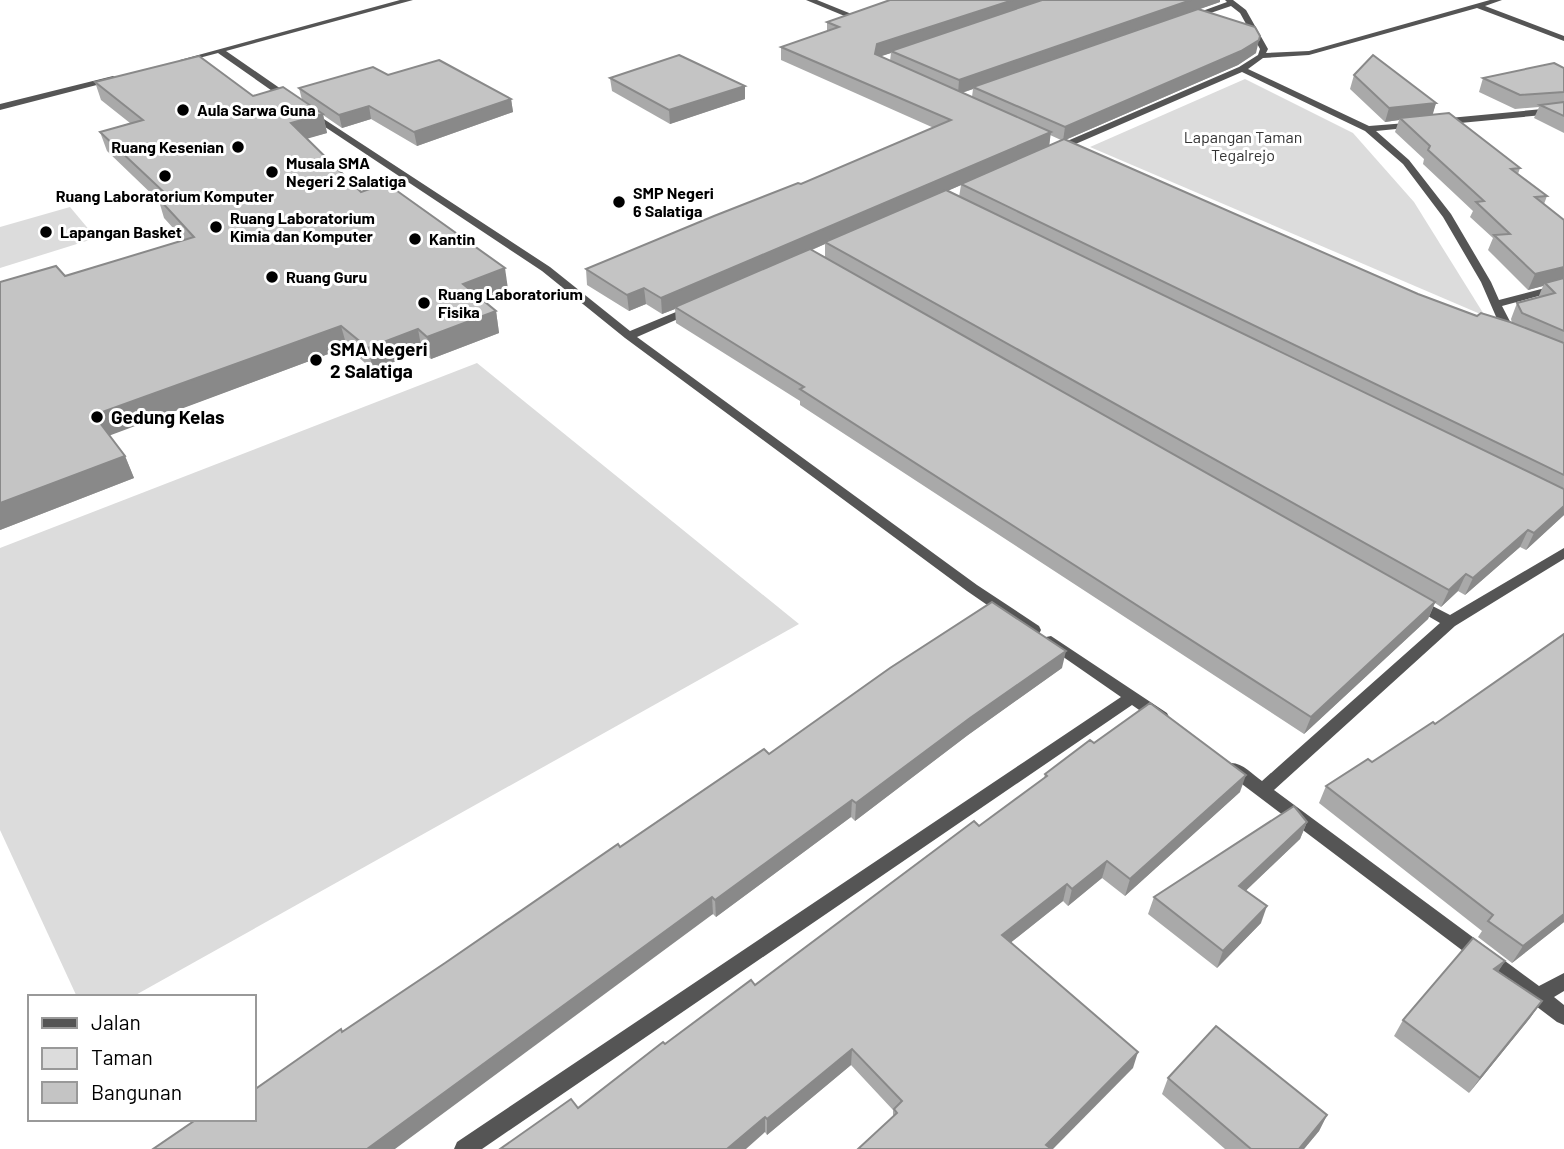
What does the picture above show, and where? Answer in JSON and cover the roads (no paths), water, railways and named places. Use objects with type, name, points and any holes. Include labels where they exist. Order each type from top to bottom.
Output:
[{"type":"street","points":[[174,63],[409,0]]},
{"type":"street","points":[[810,0],[850,15]]},
{"type":"street","points":[[1040,156],[1242,69],[1261,56],[1309,53],[1498,0]]},
{"type":"street","points":[[1180,21],[1230,1],[1243,12],[1264,49],[1261,56]]},
{"type":"street","points":[[1478,6],[1564,39]]},
{"type":"street","points":[[220,51],[546,269],[629,336],[961,580],[1176,728]]},
{"type":"street","points":[[1242,69],[1368,129],[1406,162],[1447,216],[1486,282],[1508,333]]},
{"type":"street","points":[[0,107],[125,75]]},
{"type":"street","points":[[1434,122],[1564,110]]},
{"type":"street","points":[[1368,129],[1420,124]]},
{"type":"street","points":[[1053,141],[1077,151]]},
{"type":"street","points":[[1495,304],[1564,286]]},
{"type":"street","points":[[629,336],[702,304]]},
{"type":"street","points":[[1496,330],[1519,338]]},
{"type":"street","points":[[1263,790],[1450,622],[1564,553]]},
{"type":"street","points":[[1402,595],[1450,622]]},
{"type":"street","points":[[464,1149],[1132,697]]},
{"type":"street","points":[[1219,759],[1564,1016]]},
{"type":"street","points":[[1540,996],[1564,981]]},
{"type":"place","name":"Aula Sarwa Guna","points":[[183,110]]},
{"type":"place","name":"Ruang Kesenian","points":[[238,147]]},
{"type":"place","name":"Musala SMA Negeri 2 Salatiga","points":[[272,172]]},
{"type":"place","name":"Ruang Laboratorium Komputer","points":[[165,176]]},
{"type":"place","name":"SMP Negeri 6 Salatiga","points":[[619,202]]},
{"type":"place","name":"Ruang Laboratorium Kimia dan Komputer","points":[[216,227]]},
{"type":"place","name":"Lapangan Basket","points":[[46,232]]},
{"type":"place","name":"Kantin","points":[[415,239]]},
{"type":"place","name":"Ruang Guru","points":[[272,277]]},
{"type":"place","name":"Ruang Laboratorium Fisika","points":[[424,303]]},
{"type":"place","name":"SMA Negeri 2 Salatiga","points":[[316,360]]},
{"type":"place","name":"Gedung Kelas","points":[[97,417]]},
{"type":"park label","name":"Lapangan Taman Tegalrejo","points":[[1243,146]]}]
